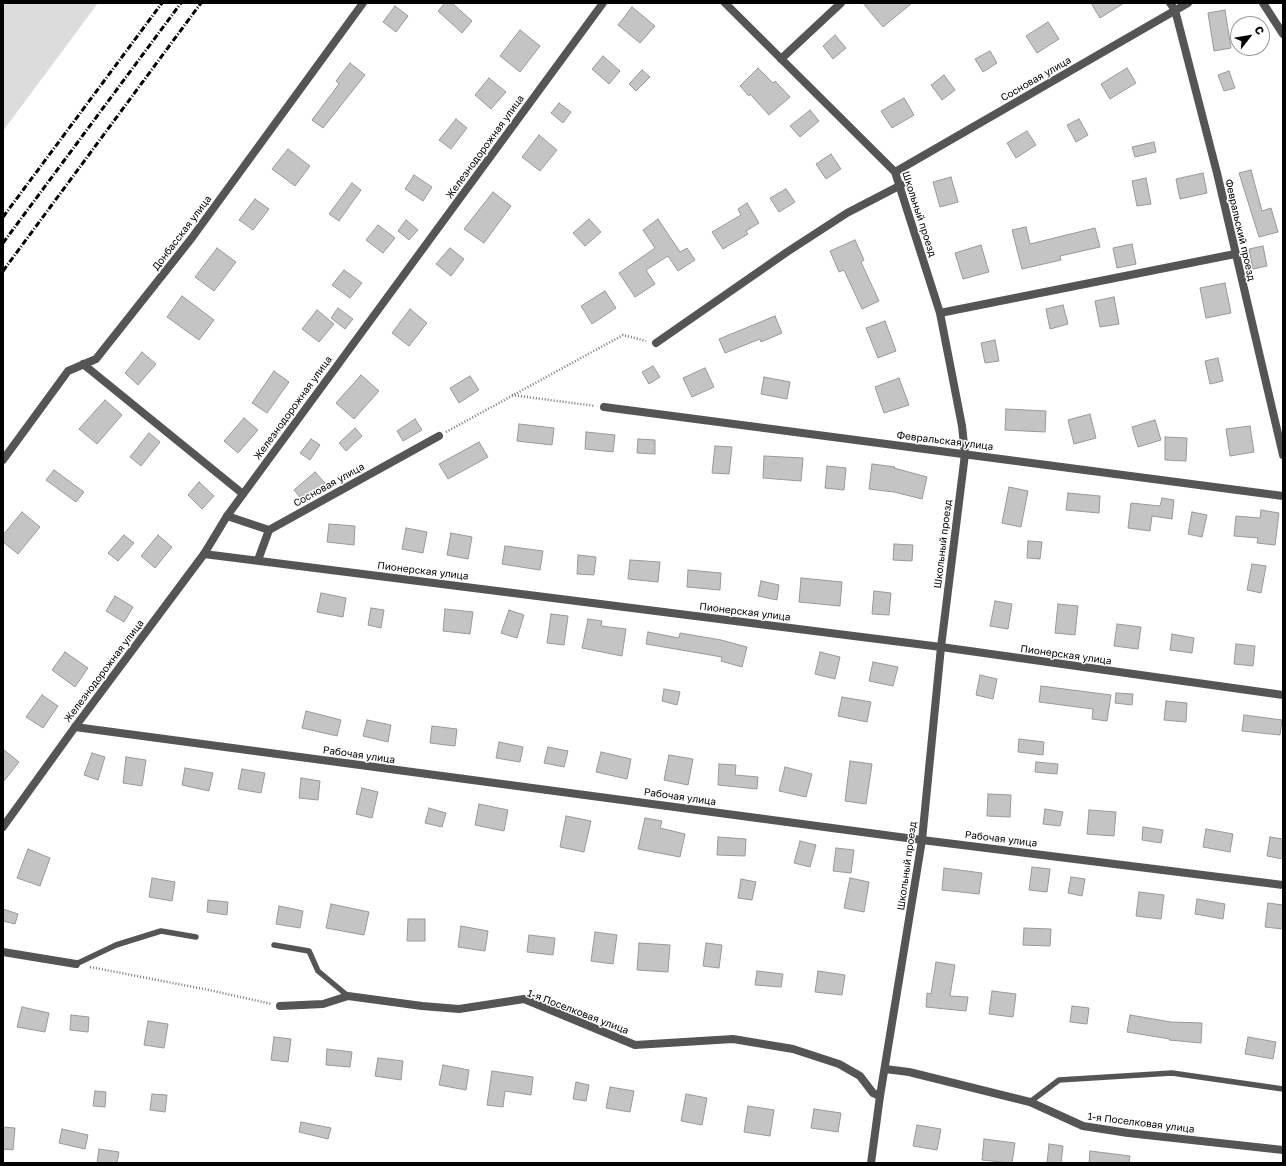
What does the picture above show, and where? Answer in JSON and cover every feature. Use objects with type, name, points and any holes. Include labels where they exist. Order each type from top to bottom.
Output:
[{"type":"street","name":"Донбасская улица","points":[[3,460],[68,371],[96,359],[191,239],[363,3]]},
{"type":"street","name":"Железнодорожная улица","points":[[3,827],[75,727],[204,554],[227,516],[243,494],[603,3]]},
{"type":"street","name":"Школьный проезд","points":[[725,3],[895,172],[940,313],[962,426],[965,454],[941,647],[922,840],[880,1096],[871,1163]]},
{"type":"street","points":[[781,59],[841,3]]},
{"type":"street","name":"Сосновая улица","points":[[895,172],[1173,6],[1188,3]]},
{"type":"street","points":[[1263,3],[1283,34]]},
{"type":"street","name":"Февральский проезд","points":[[1173,6],[1217,173],[1283,455]]},
{"type":"street","points":[[656,343],[787,252],[847,213],[900,185]]},
{"type":"street","points":[[940,313],[1235,254]]},
{"type":"street","points":[[83,364],[243,494]]},
{"type":"street","name":"Февральская улица","points":[[604,407],[1283,496]]},
{"type":"street","name":"Сосновая улица","points":[[269,530],[439,436]]},
{"type":"street","points":[[227,516],[269,530],[258,560]]},
{"type":"street","name":"Пионерская улица","points":[[204,554],[941,647],[1283,695]]},
{"type":"street","name":"Рабочая улица","points":[[75,727],[922,840],[1283,885]]},
{"type":"street","points":[[3,952],[76,964]]},
{"type":"street","name":"1-я Поселковая улица","points":[[280,1006],[323,1004],[348,996],[422,1006],[459,1009],[524,999],[635,1045],[733,1039],[794,1049],[838,1064],[860,1076],[873,1093],[880,1096]]},
{"type":"street","name":"1-я Поселковая улица","points":[[885,1069],[909,1072],[1030,1102],[1083,1126],[1128,1133],[1283,1150]]},
{"type":"lane","points":[[76,964],[116,945],[161,932],[196,936]]},
{"type":"lane","points":[[274,945],[309,951],[318,971],[348,996]]},
{"type":"lane","points":[[1030,1102],[1059,1080],[1172,1073],[1283,1089]]},
{"type":"path","points":[[439,436],[623,335],[656,343]]},
{"type":"path","points":[[512,395],[604,407]]},
{"type":"path","points":[[76,964],[209,990],[280,1006]]},
{"type":"shaded area","points":[[3,3],[98,3],[3,131]]},
{"type":"building","points":[[445,3],[452,3],[472,21],[462,33],[438,11]]},
{"type":"building","points":[[863,3],[912,3],[883,27]]},
{"type":"building","points":[[1091,3],[1124,3],[1100,18]]},
{"type":"building","points":[[395,6],[408,16],[396,32],[383,22]]},
{"type":"building","points":[[632,7],[655,26],[640,43],[618,25]]},
{"type":"building","points":[[1225,10],[1230,48],[1214,51],[1208,13]]},
{"type":"building","points":[[1048,22],[1059,39],[1037,53],[1026,36]]},
{"type":"building","points":[[520,30],[540,46],[520,72],[500,56]]},
{"type":"building","points":[[835,35],[846,48],[833,59],[823,46]]},
{"type":"building","points":[[990,51],[997,63],[983,72],[975,59]]},
{"type":"building","points":[[603,56],[620,71],[609,84],[592,69]]},
{"type":"building","points":[[350,63],[365,75],[323,128],[312,120],[339,84],[336,81]]},
{"type":"building","points":[[758,68],[773,83],[775,81],[790,97],[769,115],[750,94],[749,96],[740,86]]},
{"type":"building","points":[[1127,68],[1136,83],[1110,99],[1101,84]]},
{"type":"building","points":[[642,70],[650,77],[636,91],[629,84]]},
{"type":"building","points":[[1229,71],[1235,88],[1224,91],[1218,75]]},
{"type":"building","points":[[944,75],[955,90],[942,100],[931,85]]},
{"type":"building","points":[[489,78],[506,92],[491,109],[475,95]]},
{"type":"building","points":[[904,98],[914,115],[892,128],[881,111]]},
{"type":"building","points":[[559,103],[571,112],[563,123],[551,113]]},
{"type":"building","points":[[810,110],[819,121],[800,137],[790,126]]},
{"type":"building","points":[[456,119],[467,128],[451,149],[439,140]]},
{"type":"building","points":[[1079,119],[1088,135],[1076,142],[1067,125]]},
{"type":"building","points":[[1027,131],[1036,145],[1016,158],[1007,143]]},
{"type":"building","points":[[539,135],[557,150],[540,171],[522,157]]},
{"type":"building","points":[[1154,142],[1156,152],[1135,157],[1132,147]]},
{"type":"building","points":[[288,149],[310,166],[295,186],[272,169]]},
{"type":"building","points":[[831,154],[841,169],[826,179],[816,164]]},
{"type":"building","points":[[1251,170],[1262,211],[1271,208],[1278,232],[1259,237],[1239,173]]},
{"type":"building","points":[[1203,173],[1207,193],[1180,199],[1176,179]]},
{"type":"building","points":[[414,175],[432,187],[423,201],[405,189]]},
{"type":"building","points":[[951,177],[958,202],[940,207],[933,182]]},
{"type":"building","points":[[1146,178],[1151,204],[1137,206],[1132,181]]},
{"type":"building","points":[[352,183],[361,190],[339,221],[329,214]]},
{"type":"building","points":[[786,189],[795,202],[779,212],[770,198]]},
{"type":"building","points":[[493,192],[511,206],[484,243],[464,229]]},
{"type":"building","points":[[255,199],[269,209],[253,230],[239,220]]},
{"type":"building","points":[[747,203],[759,223],[746,231],[748,234],[723,249],[712,232],[741,215],[738,209]]},
{"type":"building","points":[[589,219],[601,232],[585,246],[573,233]]},
{"type":"building","points":[[658,219],[680,252],[687,248],[695,260],[678,271],[668,256],[646,270],[655,284],[635,297],[619,273],[655,248],[643,230]]},
{"type":"building","points":[[406,220],[418,230],[409,240],[398,231]]},
{"type":"building","points":[[378,225],[395,238],[383,253],[366,240]]},
{"type":"building","points":[[1026,227],[1030,244],[1095,228],[1100,247],[1060,256],[1061,260],[1022,269],[1012,230]]},
{"type":"building","points":[[855,240],[864,260],[861,262],[879,301],[862,309],[844,270],[839,272],[830,251]]},
{"type":"building","points":[[1132,244],[1136,264],[1117,268],[1113,248]]},
{"type":"building","points":[[981,245],[989,272],[963,279],[955,253]]},
{"type":"building","points":[[1263,246],[1267,266],[1253,269],[1249,249]]},
{"type":"building","points":[[217,248],[236,262],[214,291],[195,277]]},
{"type":"building","points":[[450,248],[464,259],[451,276],[436,264]]},
{"type":"building","points":[[344,270],[362,283],[350,298],[332,285]]},
{"type":"building","points":[[1225,283],[1231,313],[1206,318],[1200,288]]},
{"type":"building","points":[[605,291],[616,308],[592,324],[581,306]]},
{"type":"building","points":[[182,296],[214,320],[199,340],[167,317]]},
{"type":"building","points":[[1114,297],[1119,324],[1100,327],[1095,301]]},
{"type":"building","points":[[1063,305],[1068,324],[1050,329],[1046,309]]},
{"type":"building","points":[[338,308],[353,319],[345,329],[331,318]]},
{"type":"building","points":[[410,309],[427,323],[409,346],[392,333]]},
{"type":"building","points":[[317,310],[334,324],[319,342],[302,329]]},
{"type":"building","points":[[775,316],[782,333],[761,342],[760,339],[725,353],[719,339]]},
{"type":"building","points":[[885,321],[896,351],[878,358],[866,328]]},
{"type":"building","points":[[995,340],[999,361],[985,363],[981,343]]},
{"type":"building","points":[[142,352],[156,364],[138,385],[125,373]]},
{"type":"building","points":[[1218,358],[1223,381],[1210,384],[1205,361]]},
{"type":"building","points":[[653,366],[660,377],[649,384],[642,372]]},
{"type":"building","points":[[705,368],[714,387],[692,397],[683,378]]},
{"type":"building","points":[[274,371],[289,382],[267,413],[252,403]]},
{"type":"building","points":[[361,375],[379,391],[354,419],[336,403]]},
{"type":"building","points":[[470,376],[479,390],[459,403],[450,388]]},
{"type":"building","points":[[764,377],[790,382],[787,399],[761,394]]},
{"type":"building","points":[[899,378],[909,405],[884,413],[875,387]]},
{"type":"building","points":[[105,400],[122,415],[97,444],[79,429]]},
{"type":"building","points":[[1006,409],[1046,411],[1045,432],[1005,430]]},
{"type":"building","points":[[1090,414],[1096,438],[1074,444],[1068,420]]},
{"type":"building","points":[[244,418],[258,430],[238,453],[224,441]]},
{"type":"building","points":[[415,419],[422,430],[403,441],[397,431]]},
{"type":"building","points":[[1155,420],[1161,440],[1138,447],[1132,427]]},
{"type":"building","points":[[519,424],[554,428],[552,445],[517,441]]},
{"type":"building","points":[[1250,426],[1254,452],[1230,456],[1226,429]]},
{"type":"building","points":[[355,428],[362,436],[346,451],[339,443]]},
{"type":"building","points":[[586,432],[615,435],[613,452],[585,449]]},
{"type":"building","points":[[149,433],[160,442],[141,466],[130,457]]},
{"type":"building","points":[[1165,437],[1187,438],[1186,461],[1165,460]]},
{"type":"building","points":[[311,439],[320,445],[310,460],[300,453]]},
{"type":"building","points":[[638,439],[655,440],[655,454],[637,453]]},
{"type":"building","points":[[479,442],[488,457],[448,479],[439,464]]},
{"type":"building","points":[[715,446],[732,447],[729,474],[712,473]]},
{"type":"building","points":[[764,456],[803,458],[801,481],[763,478]]},
{"type":"building","points":[[872,464],[895,467],[894,468],[927,477],[922,499],[894,492],[869,489]]},
{"type":"building","points":[[827,466],[846,468],[844,490],[825,488]]},
{"type":"building","points":[[54,470],[84,492],[76,502],[46,480]]},
{"type":"building","points":[[315,472],[325,483],[304,502],[294,490]]},
{"type":"building","points":[[199,482],[214,496],[202,509],[188,495]]},
{"type":"building","points":[[1009,487],[1028,491],[1021,527],[1002,523]]},
{"type":"building","points":[[1068,493],[1100,496],[1099,513],[1066,510]]},
{"type":"building","points":[[1162,498],[1174,500],[1172,519],[1152,516],[1150,531],[1128,528],[1131,503],[1160,506]]},
{"type":"building","points":[[1261,510],[1279,513],[1275,545],[1257,543],[1258,538],[1234,536],[1236,516],[1260,518]]},
{"type":"building","points":[[22,512],[40,527],[18,554],[3,542],[3,535]]},
{"type":"building","points":[[1192,512],[1207,515],[1202,537],[1188,534]]},
{"type":"building","points":[[329,524],[355,526],[354,545],[327,542]]},
{"type":"building","points":[[406,528],[427,532],[423,553],[402,549]]},
{"type":"building","points":[[451,533],[472,537],[468,559],[447,555]]},
{"type":"building","points":[[124,535],[134,543],[118,561],[108,553]]},
{"type":"building","points":[[158,535],[172,547],[155,568],[141,556]]},
{"type":"building","points":[[1028,541],[1042,542],[1040,559],[1027,558]]},
{"type":"building","points":[[894,544],[913,545],[912,561],[893,560]]},
{"type":"building","points":[[505,546],[543,551],[540,570],[502,564]]},
{"type":"building","points":[[578,555],[596,557],[594,575],[577,574]]},
{"type":"building","points":[[630,560],[660,562],[658,582],[628,579]]},
{"type":"building","points":[[1252,564],[1266,566],[1261,593],[1247,590]]},
{"type":"building","points":[[688,570],[721,573],[720,590],[687,587]]},
{"type":"building","points":[[801,578],[842,582],[840,606],[799,602]]},
{"type":"building","points":[[761,581],[779,585],[777,600],[758,596]]},
{"type":"building","points":[[874,591],[891,593],[889,615],[872,614]]},
{"type":"building","points":[[321,593],[346,598],[343,617],[317,612]]},
{"type":"building","points":[[115,596],[133,607],[124,622],[106,611]]},
{"type":"building","points":[[995,601],[1012,604],[1008,629],[990,626]]},
{"type":"building","points":[[1058,604],[1078,606],[1075,635],[1055,633]]},
{"type":"building","points":[[371,608],[384,610],[381,628],[368,625]]},
{"type":"building","points":[[445,609],[473,612],[470,634],[443,631]]},
{"type":"building","points":[[509,610],[524,615],[517,638],[501,633]]},
{"type":"building","points":[[551,614],[568,616],[564,645],[547,643]]},
{"type":"building","points":[[588,619],[602,621],[601,626],[626,629],[622,656],[582,648]]},
{"type":"building","points":[[1117,624],[1141,627],[1138,649],[1114,646]]},
{"type":"building","points":[[648,632],[679,638],[680,633],[721,640],[747,647],[742,667],[721,661],[722,657],[646,644]]},
{"type":"building","points":[[1172,634],[1194,638],[1192,653],[1170,650]]},
{"type":"building","points":[[1236,644],[1255,646],[1253,666],[1234,664]]},
{"type":"building","points":[[65,652],[88,668],[75,687],[52,670]]},
{"type":"building","points":[[820,652],[840,657],[835,679],[815,674]]},
{"type":"building","points":[[873,662],[898,667],[893,686],[869,681]]},
{"type":"building","points":[[980,675],[997,679],[993,699],[976,695]]},
{"type":"building","points":[[1041,686],[1111,695],[1107,721],[1092,719],[1093,709],[1039,702]]},
{"type":"building","points":[[664,689],[680,692],[677,705],[662,701]]},
{"type":"building","points":[[1116,693],[1133,694],[1132,705],[1115,703]]},
{"type":"building","points":[[42,695],[58,706],[43,728],[26,717]]},
{"type":"building","points":[[842,697],[871,702],[867,722],[838,716]]},
{"type":"building","points":[[1166,701],[1187,703],[1186,722],[1164,720]]},
{"type":"building","points":[[306,711],[341,720],[337,736],[302,728]]},
{"type":"building","points":[[1244,715],[1282,720],[1280,735],[1242,731]]},
{"type":"building","points":[[367,720],[391,725],[388,742],[363,736]]},
{"type":"building","points":[[432,726],[457,729],[455,746],[430,743]]},
{"type":"building","points":[[1019,739],[1044,742],[1043,755],[1018,752]]},
{"type":"building","points":[[499,742],[523,747],[520,762],[496,758]]},
{"type":"building","points":[[548,747],[568,751],[564,767],[544,763]]},
{"type":"building","points":[[3,749],[19,762],[3,782]]},
{"type":"building","points":[[601,752],[631,759],[627,779],[596,772]]},
{"type":"building","points":[[92,753],[105,757],[98,780],[84,775]]},
{"type":"building","points":[[669,755],[693,759],[688,785],[664,780]]},
{"type":"building","points":[[126,757],[146,760],[142,786],[123,783]]},
{"type":"building","points":[[850,761],[872,764],[866,804],[845,801]]},
{"type":"building","points":[[1036,762],[1058,764],[1057,774],[1035,772]]},
{"type":"building","points":[[719,764],[736,765],[735,775],[758,777],[757,789],[718,785]]},
{"type":"building","points":[[785,767],[812,774],[806,797],[779,791]]},
{"type":"building","points":[[185,768],[213,773],[209,791],[182,785]]},
{"type":"building","points":[[242,769],[265,773],[261,793],[238,789]]},
{"type":"building","points":[[301,778],[320,781],[318,800],[299,798]]},
{"type":"building","points":[[362,788],[378,792],[372,818],[356,814]]},
{"type":"building","points":[[988,794],[1011,795],[1010,817],[987,816]]},
{"type":"building","points":[[479,804],[508,810],[504,831],[475,825]]},
{"type":"building","points":[[429,808],[446,813],[442,827],[425,823]]},
{"type":"building","points":[[1045,809],[1063,812],[1060,826],[1043,824]]},
{"type":"building","points":[[1089,810],[1116,812],[1114,836],[1087,834]]},
{"type":"building","points":[[566,816],[591,821],[584,852],[560,847]]},
{"type":"building","points":[[645,818],[662,821],[660,828],[685,834],[680,857],[638,849]]},
{"type":"building","points":[[1143,827],[1163,830],[1161,843],[1142,840]]},
{"type":"building","points":[[1206,829],[1233,834],[1230,852],[1203,847]]},
{"type":"building","points":[[718,837],[746,839],[745,856],[717,855]]},
{"type":"building","points":[[1270,837],[1283,839],[1283,859],[1267,856]]},
{"type":"building","points":[[800,841],[816,845],[810,867],[794,863]]},
{"type":"building","points":[[836,848],[854,850],[851,873],[833,871]]},
{"type":"building","points":[[28,849],[50,858],[40,886],[17,878]]},
{"type":"building","points":[[1032,867],[1050,869],[1047,892],[1029,890]]},
{"type":"building","points":[[944,868],[982,873],[979,894],[942,890]]},
{"type":"building","points":[[1071,877],[1085,879],[1082,896],[1068,893]]},
{"type":"building","points":[[152,878],[175,882],[172,901],[149,897]]},
{"type":"building","points":[[850,878],[869,882],[864,912],[844,908]]},
{"type":"building","points":[[741,879],[756,882],[752,900],[738,898]]},
{"type":"building","points":[[1139,892],[1164,895],[1161,919],[1136,916]]},
{"type":"building","points":[[1197,899],[1225,904],[1223,919],[1195,914]]},
{"type":"building","points":[[208,900],[228,902],[227,915],[207,912]]},
{"type":"building","points":[[1268,903],[1283,905],[1283,929],[1265,927]]},
{"type":"building","points":[[331,904],[369,912],[364,935],[326,928]]},
{"type":"building","points":[[279,906],[303,911],[300,928],[276,924]]},
{"type":"building","points":[[3,909],[18,914],[15,924],[3,921]]},
{"type":"building","points":[[408,919],[425,919],[425,941],[407,941]]},
{"type":"building","points":[[461,926],[488,931],[485,951],[458,947]]},
{"type":"building","points":[[1024,928],[1051,929],[1050,946],[1023,945]]},
{"type":"building","points":[[595,932],[617,935],[613,964],[591,961]]},
{"type":"building","points":[[529,935],[555,938],[553,955],[527,952]]},
{"type":"building","points":[[639,943],[670,945],[668,972],[637,970]]},
{"type":"building","points":[[706,943],[722,945],[719,968],[703,966]]},
{"type":"building","points":[[936,962],[955,965],[950,996],[968,997],[966,1011],[926,1007],[927,993],[931,994]]},
{"type":"building","points":[[757,971],[783,974],[781,987],[755,985]]},
{"type":"building","points":[[818,971],[845,975],[842,995],[815,992]]},
{"type":"building","points":[[992,991],[1016,994],[1013,1017],[989,1014]]},
{"type":"building","points":[[1072,1006],[1089,1008],[1087,1024],[1070,1022]]},
{"type":"building","points":[[22,1007],[49,1013],[45,1032],[17,1027]]},
{"type":"building","points":[[71,1015],[89,1017],[88,1032],[70,1030]]},
{"type":"building","points":[[1130,1015],[1171,1022],[1202,1023],[1201,1043],[1169,1040],[1170,1039],[1127,1032]]},
{"type":"building","points":[[148,1021],[168,1024],[164,1048],[144,1045]]},
{"type":"building","points":[[274,1037],[291,1039],[288,1062],[271,1060]]},
{"type":"building","points":[[1248,1037],[1276,1042],[1273,1059],[1245,1054]]},
{"type":"building","points":[[327,1049],[352,1052],[350,1067],[326,1065]]},
{"type":"building","points":[[378,1058],[403,1061],[401,1080],[375,1076]]},
{"type":"building","points":[[443,1065],[469,1070],[466,1090],[439,1085]]},
{"type":"building","points":[[492,1071],[533,1077],[531,1095],[505,1091],[503,1107],[487,1105]]},
{"type":"building","points":[[576,1082],[589,1085],[586,1101],[573,1099]]},
{"type":"building","points":[[610,1087],[634,1091],[630,1112],[606,1108]]},
{"type":"building","points":[[95,1091],[106,1092],[105,1107],[93,1106]]},
{"type":"building","points":[[152,1094],[167,1095],[165,1112],[150,1110]]},
{"type":"building","points":[[686,1094],[707,1098],[702,1125],[681,1121]]},
{"type":"building","points":[[748,1106],[774,1110],[770,1136],[744,1132]]},
{"type":"building","points":[[814,1109],[841,1113],[838,1132],[811,1128]]},
{"type":"building","points":[[301,1122],[331,1128],[328,1139],[299,1132]]},
{"type":"building","points":[[917,1125],[941,1129],[937,1150],[913,1146]]},
{"type":"building","points":[[3,1127],[15,1128],[13,1150],[3,1149]]},
{"type":"building","points":[[62,1129],[88,1135],[85,1149],[59,1143]]},
{"type":"building","points":[[984,1139],[1015,1143],[1012,1163],[982,1160]]},
{"type":"building","points":[[1049,1144],[1063,1146],[1061,1163],[1047,1163]]},
{"type":"building","points":[[99,1149],[119,1152],[117,1163],[97,1163]]},
{"type":"building","points":[[1090,1151],[1130,1156],[1129,1163],[1089,1163]]},
{"type":"railway","points":[[3,217],[162,3]]},
{"type":"railway","points":[[3,243],[181,3]]},
{"type":"railway","points":[[3,271],[201,3]]}]
